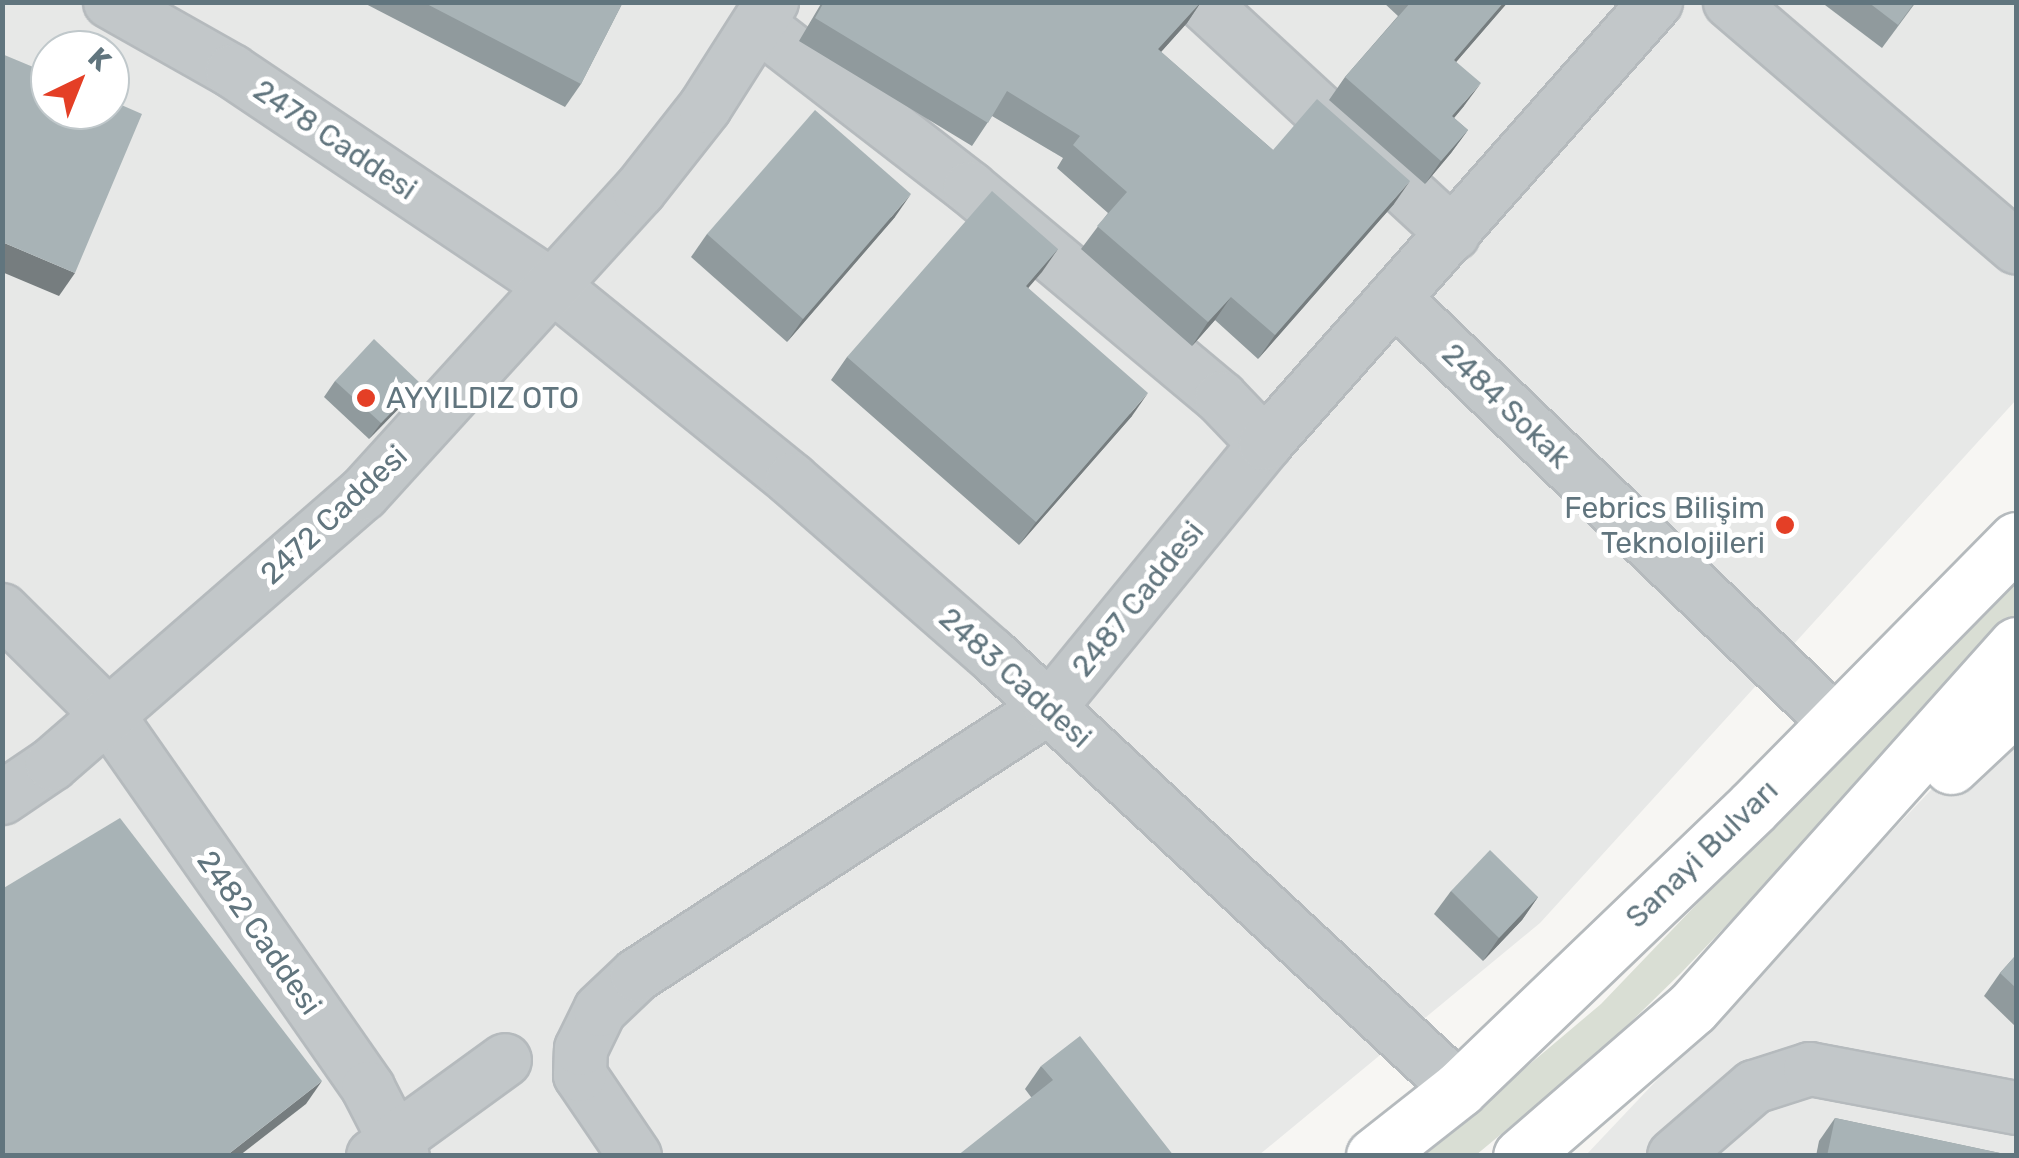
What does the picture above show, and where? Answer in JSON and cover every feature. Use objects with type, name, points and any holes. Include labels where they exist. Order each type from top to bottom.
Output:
[{"type":"main road","name":"Sanayi Bulvarı","points":[[1374,1156],[1458,1089],[1753,808],[1833,720],[1998,556],[2016,518]]},
{"type":"main road","points":[[1522,1156],[1692,1008],[2016,645]]},
{"type":"main road","points":[[1885,796],[1933,779],[2016,705]]},
{"type":"street","name":"2478 Caddesi","points":[[110,2],[232,71],[554,287]]},
{"type":"street","points":[[1202,2],[1453,234]]},
{"type":"street","name":"2487 Caddesi","points":[[635,1156],[580,1076],[581,1049],[600,1010],[637,975],[1050,707],[1265,444],[1656,2]]},
{"type":"street","points":[[1730,2],[2016,247]]},
{"type":"street","name":"2472 Caddesi","points":[[2,798],[108,715],[363,494],[554,287],[705,107],[765,14]]},
{"type":"street","points":[[765,14],[1221,398],[1265,444]]},
{"type":"street","name":"2483 Caddesi","points":[[554,287],[792,480],[1050,707],[1458,1089]]},
{"type":"street","name":"2484 Sokak","points":[[1395,299],[1833,720]]},
{"type":"street","name":"2482 Caddesi","points":[[2,610],[108,715],[368,1088],[389,1151]]},
{"type":"street","points":[[389,1151],[505,1060]]},
{"type":"street","points":[[1674,1156],[1754,1087],[1810,1070],[1841,1070],[2016,1108]]},
{"type":"shaded area","points":[[2,3],[2016,3],[2016,400],[1540,923],[1259,1155],[3,1155]]},
{"type":"shaded area","points":[[2016,571],[2016,621],[1681,973],[1598,1054],[1476,1155],[1421,1156],[1601,1004]]},
{"type":"shaded area","points":[[2016,700],[2016,1155],[1586,1155]]},
{"type":"building","points":[[423,2],[623,2],[581,84]]},
{"type":"building","points":[[824,2],[1201,2],[1158,49],[1273,150],[1317,99],[1410,181],[1275,335],[1231,297],[1208,322],[1097,226],[1127,192],[1073,145],[1080,136],[1007,91],[988,123],[815,18]]},
{"type":"building","points":[[1411,2],[1504,2],[1454,60],[1481,83],[1452,116],[1468,130],[1441,161],[1345,77]]},
{"type":"building","points":[[1868,2],[1915,2],[1898,25]]},
{"type":"building","points":[[2,54],[30,66],[30,130],[130,130],[130,109],[142,114],[75,273],[2,242]]},
{"type":"building","points":[[815,110],[911,194],[803,319],[707,234]]},
{"type":"building","points":[[992,191],[1058,249],[1026,286],[1148,393],[1036,522],[847,357]]},
{"type":"building","name":"AYYILDIZ OTO","points":[[374,339],[420,383],[381,423],[335,381]]},
{"type":"building","points":[[120,818],[322,1081],[226,1156],[2,1156],[2,889]]},
{"type":"building","points":[[1490,850],[1538,897],[1499,938],[1451,891]]},
{"type":"building","points":[[2016,955],[2016,988],[2000,973]]},
{"type":"building","points":[[1080,1036],[1174,1156],[957,1156],[1053,1080],[1041,1066]]},
{"type":"building","points":[[1835,1118],[2014,1156],[1827,1156]]},
{"type":"place","name":"AYYILDIZ OTO","points":[[366,398]]},
{"type":"place","name":"Febrics Bilişim Teknolojileri","points":[[1785,525]]}]
